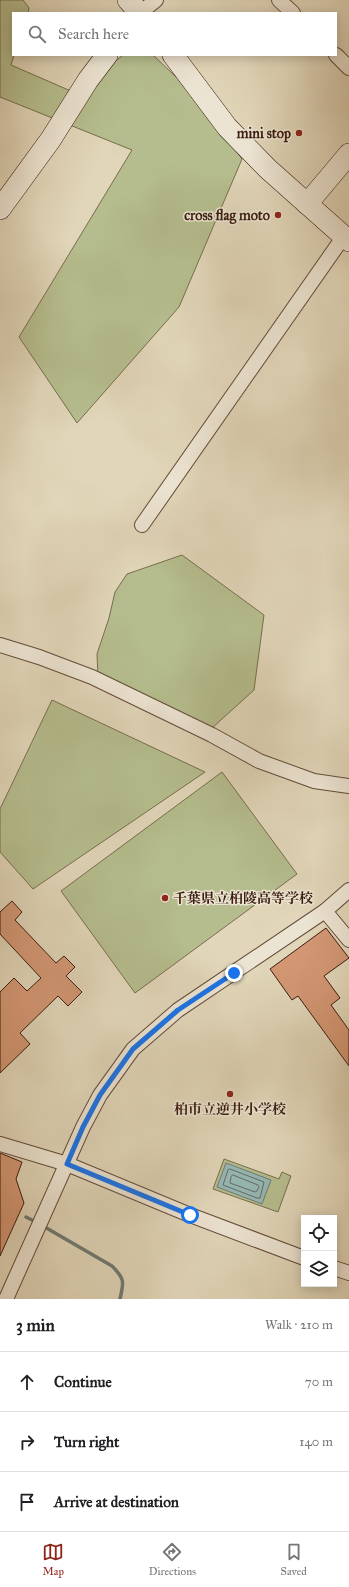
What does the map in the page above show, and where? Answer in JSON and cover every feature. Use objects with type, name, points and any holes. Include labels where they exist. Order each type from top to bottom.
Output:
[{"type":"street","points":[[128,0],[139,12]]},
{"type":"street","points":[[141,12],[156,0]]},
{"type":"street","points":[[280,0],[292,12]]},
{"type":"street","points":[[0,209],[51,139],[88,80],[106,56]]},
{"type":"street","points":[[142,525],[347,239],[268,170],[227,127],[174,56]]},
{"type":"street","points":[[337,56],[349,68]]},
{"type":"street","points":[[307,204],[349,154]]},
{"type":"street","points":[[0,645],[92,677],[212,735],[259,761],[314,781],[349,786]]},
{"type":"street","points":[[6,1299],[83,1127],[100,1095],[133,1049],[178,1010],[326,911],[349,890]]},
{"type":"street","points":[[326,911],[349,940]]},
{"type":"street","points":[[0,1144],[67,1164],[198,1218],[301,1257]]},
{"type":"street","points":[[337,1269],[349,1273]]},
{"type":"green space","points":[[0,0],[23,0],[29,8],[28,12],[12,12],[12,56],[14,56],[11,65],[87,98],[101,73],[122,56],[154,56],[195,95],[242,159],[179,307],[77,423],[19,337],[132,150],[0,97]]},
{"type":"green space","points":[[182,555],[264,615],[254,690],[211,729],[98,678],[97,654],[109,618],[115,592],[127,574]]},
{"type":"green space","points":[[52,700],[205,772],[33,889],[0,852],[0,809]]},
{"type":"green space","points":[[222,772],[297,874],[135,993],[61,891]]},
{"type":"green space","points":[[224,1159],[279,1179],[282,1172],[291,1176],[278,1212],[213,1189]]},
{"type":"water","points":[[226,1163],[271,1180],[262,1204],[217,1187]]},
{"type":"building","points":[[12,901],[22,912],[15,920],[56,963],[64,956],[75,967],[66,976],[82,992],[68,1006],[58,996],[20,1033],[30,1044],[0,1073],[0,992],[14,978],[27,991],[41,978],[0,934],[0,912]]},
{"type":"building","points":[[326,928],[349,958],[324,976],[340,998],[331,1005],[349,1030],[349,1066],[298,996],[292,1000],[270,969]]},
{"type":"building","points":[[0,1153],[22,1162],[16,1179],[24,1203],[0,1256]]},
{"type":"waterway","points":[[26,1217],[38,1223]]},
{"type":"waterway","points":[[43,1226],[112,1266],[119,1274],[123,1285],[120,1299]]},
{"type":"place","name":"mini stop","points":[[299,133]]},
{"type":"place","name":"cross flag moto","points":[[278,215]]},
{"type":"place","name":"千葉県立柏陵高等学校","points":[[165,898]]},
{"type":"place","name":"柏市立逆井小学校","points":[[230,1094]]},
{"type":"route","points":[[190,1215],[67,1164],[83,1127],[100,1095],[133,1049],[178,1010],[234,973]]}]
